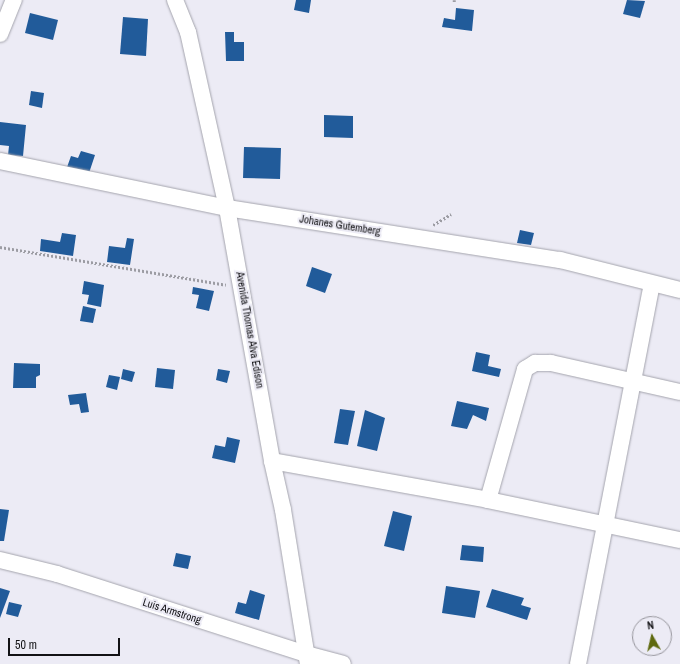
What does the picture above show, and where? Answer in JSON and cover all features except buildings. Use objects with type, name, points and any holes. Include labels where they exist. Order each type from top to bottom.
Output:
[{"type":"street","points":[[0,34],[14,0]]},
{"type":"street","name":"Avenida Thomas Alva Edison","points":[[175,0],[188,32],[228,208],[272,461],[283,510],[307,659]]},
{"type":"street","name":"Johanes Gutemberg","points":[[0,160],[228,208],[560,260],[680,290]]},
{"type":"street","points":[[578,664],[652,284]]},
{"type":"street","points":[[488,500],[525,369],[535,363],[551,363],[680,392]]},
{"type":"street","points":[[272,461],[488,500],[680,540]]},
{"type":"street","name":"Luis Armstrong","points":[[0,560],[58,574],[307,659],[343,664]]},
{"type":"path","points":[[0,248],[242,287]]}]
